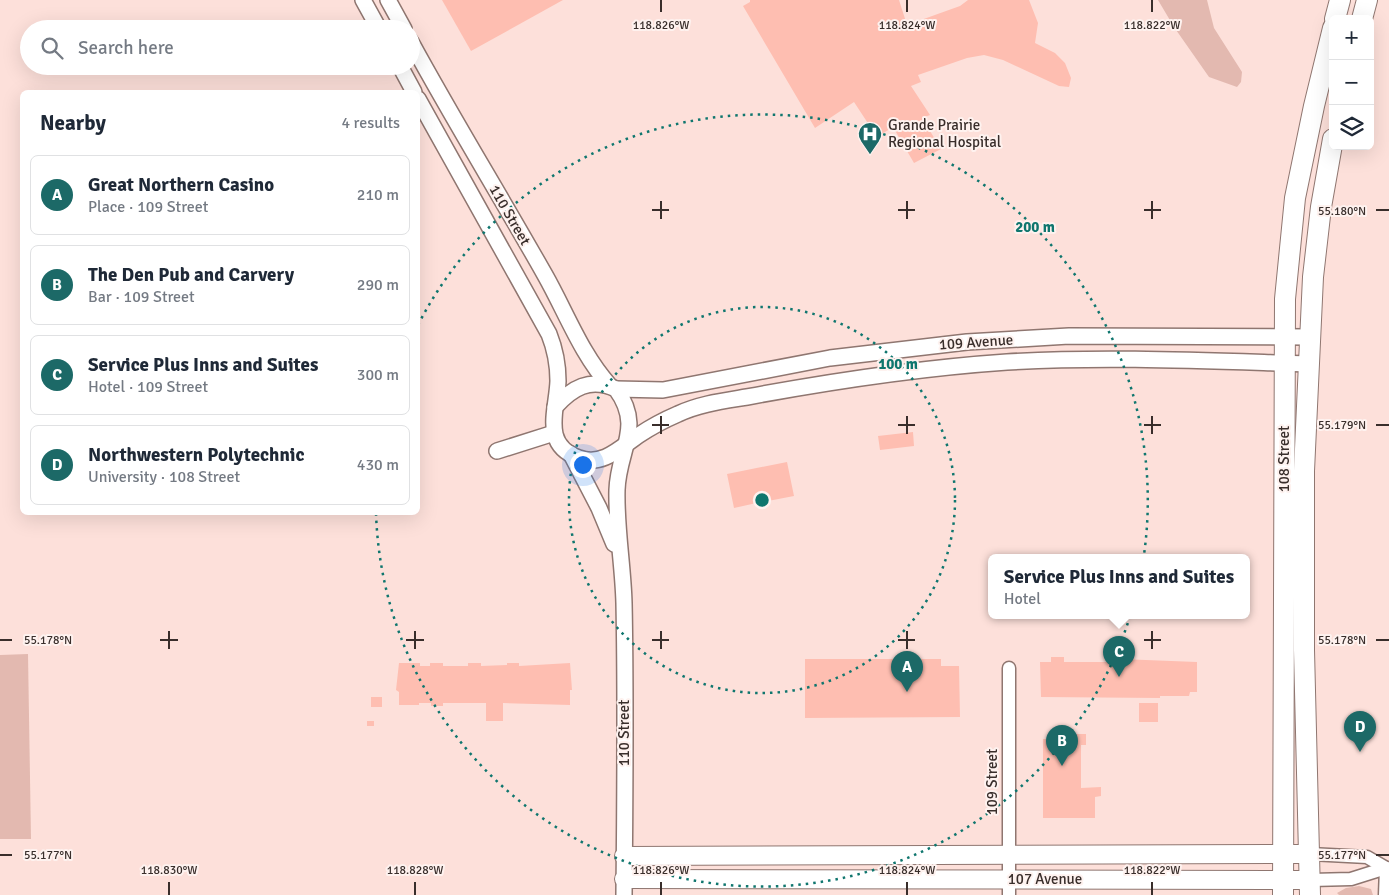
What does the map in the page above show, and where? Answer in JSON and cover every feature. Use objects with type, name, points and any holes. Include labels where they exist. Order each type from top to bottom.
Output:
[{"type":"main road","points":[[1336,15],[1340,0]]},
{"type":"main road","points":[[1363,15],[1367,0]]},
{"type":"main road","name":"108 Street","points":[[1283,887],[1285,299],[1295,198],[1329,44]]},
{"type":"main road","name":"108 Street","points":[[1310,887],[1304,650],[1304,471],[1316,244],[1331,150]]},
{"type":"main road","points":[[624,887],[646,867],[655,865],[798,862],[834,854]]},
{"type":"main road","name":"107 Avenue","points":[[624,856],[1310,854]]},
{"type":"main road","name":"107 Avenue","points":[[624,887],[1310,887]]},
{"type":"street","points":[[363,0],[374,20]]},
{"type":"street","points":[[388,0],[399,20]]},
{"type":"street","name":"110 Street","points":[[420,58],[546,277],[581,344],[599,374],[613,387]]},
{"type":"street","points":[[405,75],[413,90]]},
{"type":"street","name":"110 Street","points":[[420,102],[549,334],[558,370],[555,407]]},
{"type":"street","name":"109 Avenue","points":[[613,387],[654,390],[677,388],[766,369],[830,358],[967,342],[1069,336],[1310,336]]},
{"type":"street","name":"109 Avenue","points":[[627,443],[679,413],[712,403],[835,382],[929,369],[1008,362],[1061,360],[1309,364]]},
{"type":"street","points":[[595,383],[613,387],[628,410],[630,422],[627,443],[611,455],[602,458],[580,459],[571,454],[554,433],[552,422],[555,407],[570,391],[582,385],[595,383]]},
{"type":"street","points":[[497,451],[554,433]]},
{"type":"street","name":"110 Street","points":[[624,887],[623,572],[618,533],[617,482],[627,443]]},
{"type":"street","name":"110 Street","points":[[571,454],[610,531],[623,572]]},
{"type":"street","name":"109 Street","points":[[1009,668],[1009,887]]},
{"type":"street","points":[[1310,854],[1367,857],[1386,868],[1385,895]]},
{"type":"street","name":"107 Avenue","points":[[1310,887],[1351,879],[1386,868]]},
{"type":"shaded area","points":[[1158,0],[1207,0],[1214,28],[1242,72],[1241,82],[1237,87],[1209,77],[1174,27]]},
{"type":"shaded area","points":[[28,654],[31,839],[0,839],[0,655]]},
{"type":"shaded area","points":[[1359,886],[1371,889],[1373,895],[1339,895],[1337,893],[1346,888]]},
{"type":"building","points":[[442,0],[563,0],[471,51]]},
{"type":"building","points":[[750,0],[899,0],[907,25],[960,6],[968,0],[1029,0],[1038,23],[1035,43],[1055,53],[1065,63],[1071,78],[1069,87],[1059,86],[1003,60],[984,55],[967,58],[918,75],[921,82],[911,86],[930,115],[922,118],[941,149],[914,163],[893,127],[877,137],[854,102],[815,128],[743,6],[750,2]]},
{"type":"building","points":[[913,432],[914,446],[880,450],[878,436]]},
{"type":"building","points":[[787,462],[794,496],[768,501],[768,505],[762,506],[761,502],[734,508],[727,474]]},
{"type":"building","points":[[1051,657],[1064,657],[1064,662],[1120,662],[1120,659],[1197,662],[1197,692],[1190,692],[1189,696],[1160,696],[1160,698],[1041,697],[1040,662],[1051,662]]},
{"type":"building","points":[[805,659],[941,659],[941,666],[959,666],[960,717],[805,718]]},
{"type":"building","points":[[399,663],[420,663],[420,666],[430,666],[430,663],[443,663],[443,666],[468,666],[468,663],[481,663],[481,666],[519,663],[519,666],[570,663],[572,690],[570,690],[570,705],[503,703],[503,721],[486,721],[486,703],[443,703],[443,706],[431,706],[431,703],[399,705],[399,692],[396,690]]},
{"type":"building","points":[[371,697],[382,697],[382,707],[371,707]]},
{"type":"building","points":[[1139,703],[1158,703],[1158,722],[1139,722]]},
{"type":"building","points":[[367,721],[374,721],[374,726],[367,726]]},
{"type":"building","points":[[1075,734],[1086,734],[1086,745],[1081,745],[1081,788],[1101,787],[1101,796],[1095,797],[1095,818],[1043,818],[1043,739],[1075,739]]},
{"type":"place","name":"Grande Prairie Regional Hospital","points":[[870,155]]},
{"type":"place","name":"Service Plus Inns and Suites","points":[[1119,677]]},
{"type":"place","name":"Great Northern Casino","points":[[907,692]]},
{"type":"place","name":"Northwestern Polytechnic","points":[[1360,752]]},
{"type":"place","name":"The Den Pub and Carvery","points":[[1062,766]]}]
